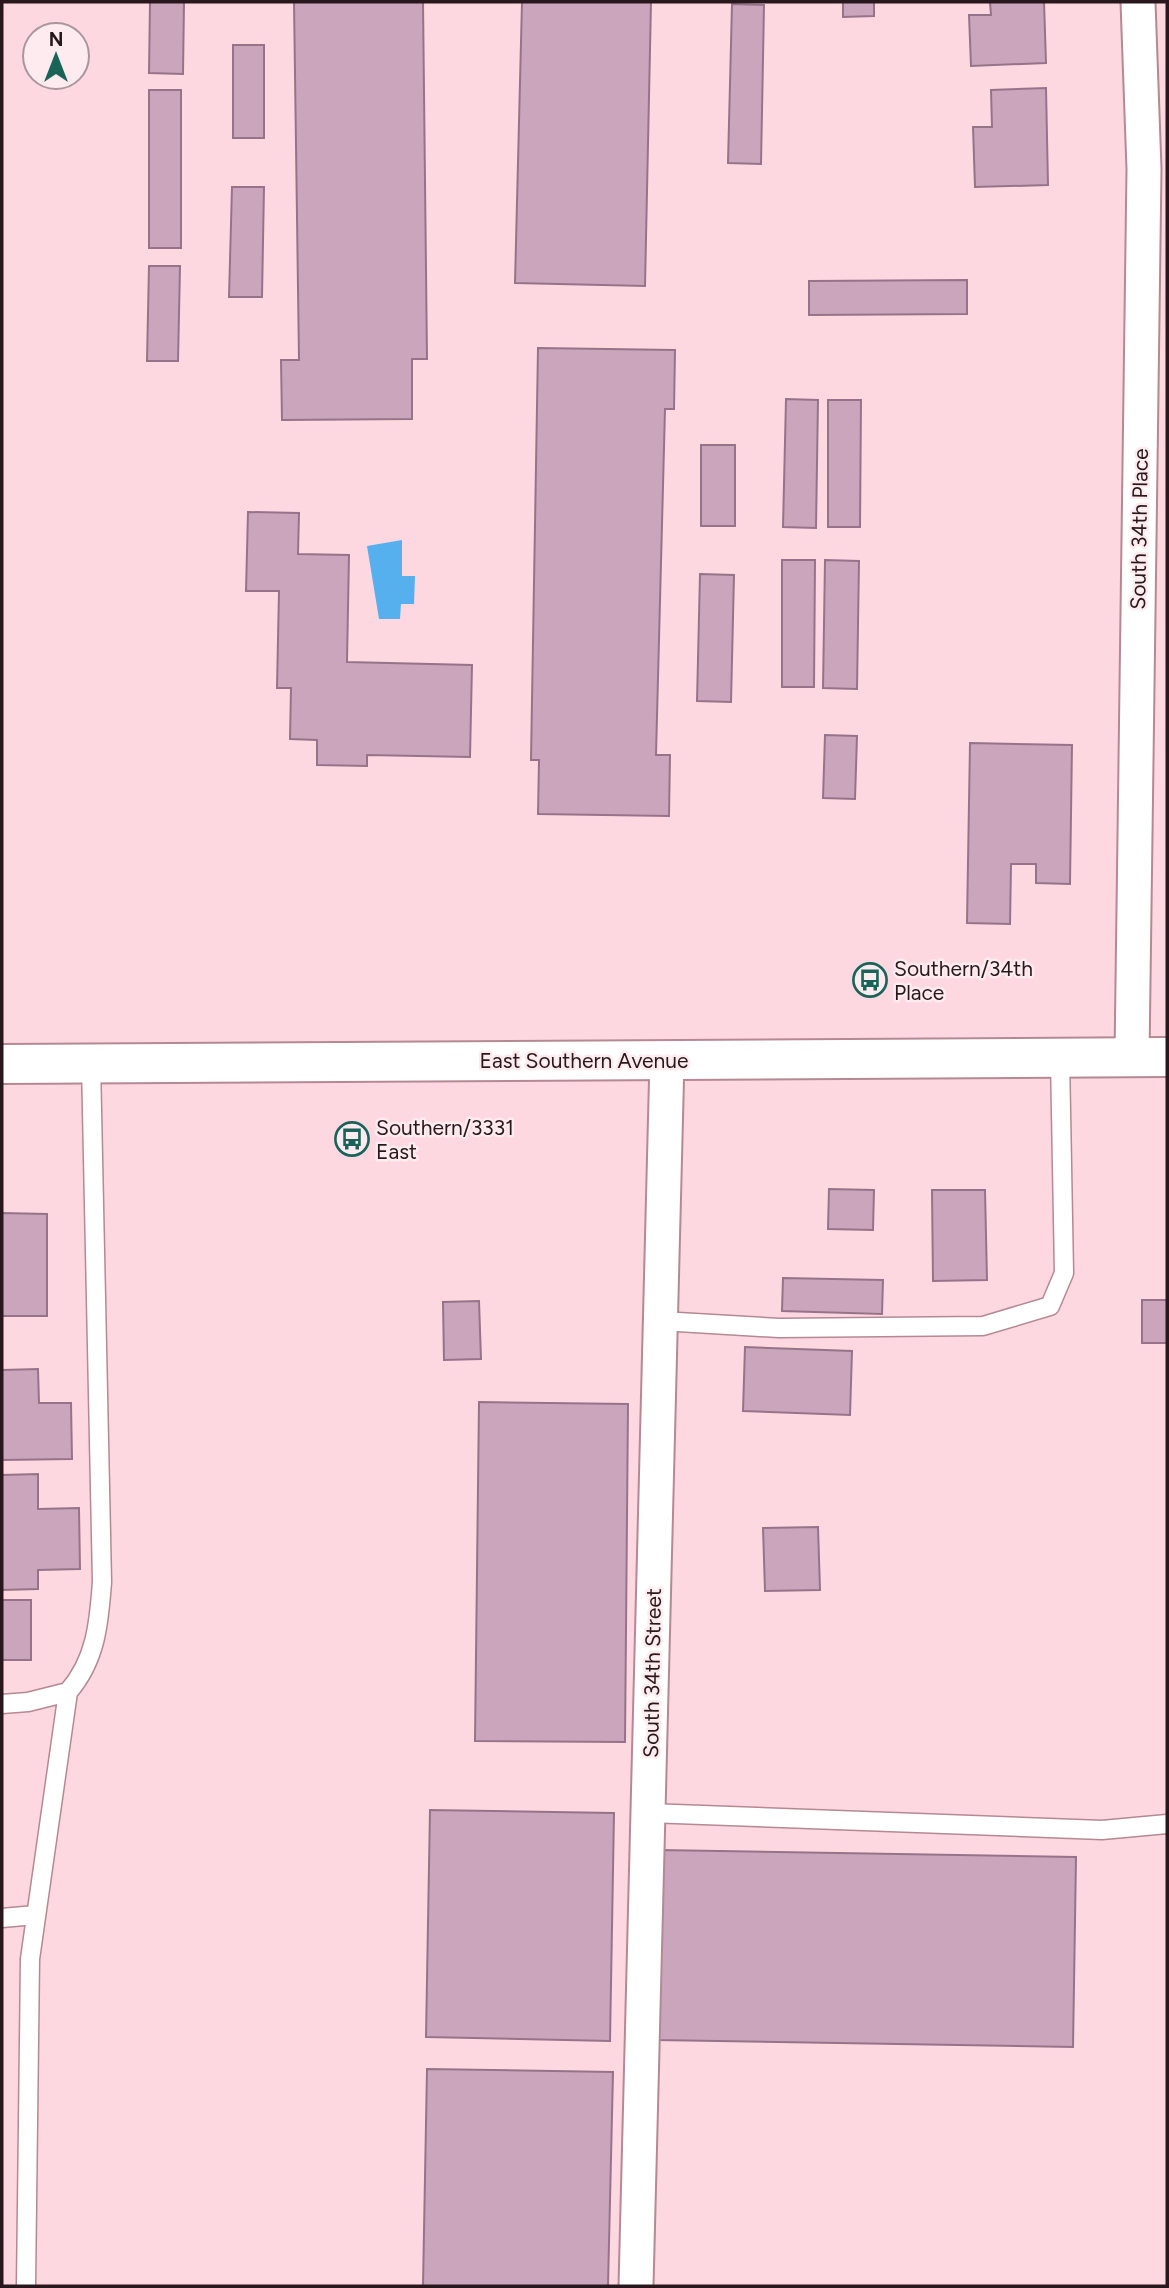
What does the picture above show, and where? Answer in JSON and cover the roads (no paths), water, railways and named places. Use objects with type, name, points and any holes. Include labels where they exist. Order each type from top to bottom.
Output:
[{"type":"main road","name":"East Southern Avenue","points":[[2,1064],[1150,1057]]},
{"type":"street","name":"South 34th Place","points":[[1138,2],[1144,169],[1150,1057]]},
{"type":"street","name":"South 34th Street","points":[[636,2286],[667,1059]]},
{"type":"lane","points":[[661,1321],[779,1328],[982,1326],[1050,1306],[1064,1273],[1060,1058]]},
{"type":"lane","points":[[26,2286],[30,1959],[68,1692],[82,1676],[92,1654],[102,1582],[91,1063]]},
{"type":"lane","points":[[2,1704],[28,1702],[68,1692]]},
{"type":"lane","points":[[648,1813],[1102,1830],[1167,1824]]},
{"type":"lane","points":[[2,1918],[35,1915]]},
{"type":"water","points":[[402,540],[402,576],[415,576],[414,604],[401,604],[400,619],[379,619],[367,546]]},
{"type":"place","name":"Southern/34th Place","points":[[870,980]]},
{"type":"place","name":"Southern/3331 East","points":[[352,1139]]}]
